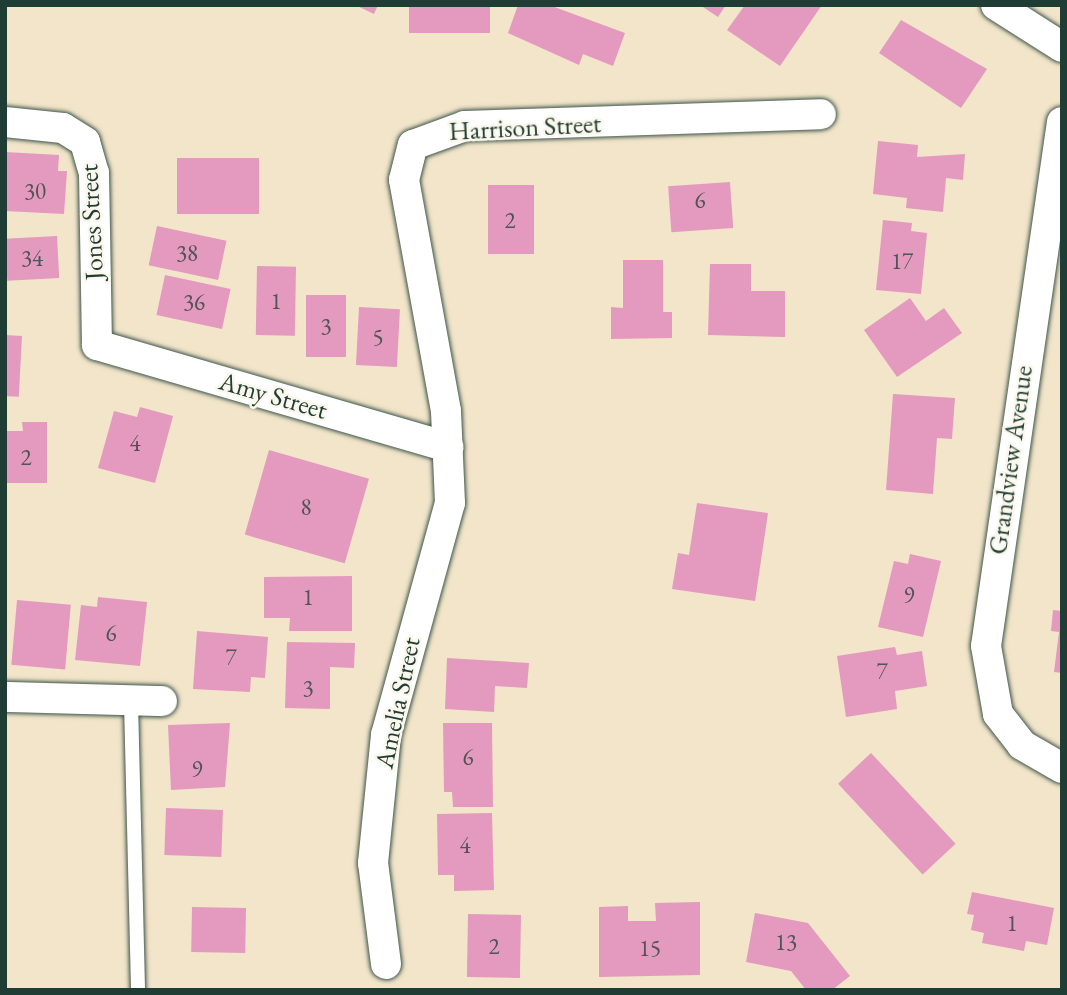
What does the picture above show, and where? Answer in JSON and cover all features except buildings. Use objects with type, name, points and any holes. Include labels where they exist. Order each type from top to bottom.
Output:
[{"type":"street","points":[[996,5],[1062,47]]},
{"type":"street","name":"Harrison Street","points":[[449,447],[404,180],[413,145],[465,126],[821,114]]},
{"type":"street","name":"Jones Street","points":[[5,122],[62,128],[85,142],[94,173],[97,345]]},
{"type":"street","name":"Grandview Avenue","points":[[1062,122],[986,646],[998,714],[1022,745],[1062,768]]},
{"type":"street","name":"Amy Street","points":[[97,345],[449,447]]},
{"type":"street","name":"Amelia Street","points":[[386,964],[373,863],[386,735],[450,503],[449,447]]},
{"type":"street","points":[[5,697],[162,701]]},
{"type":"lane","points":[[131,702],[138,990]]}]
